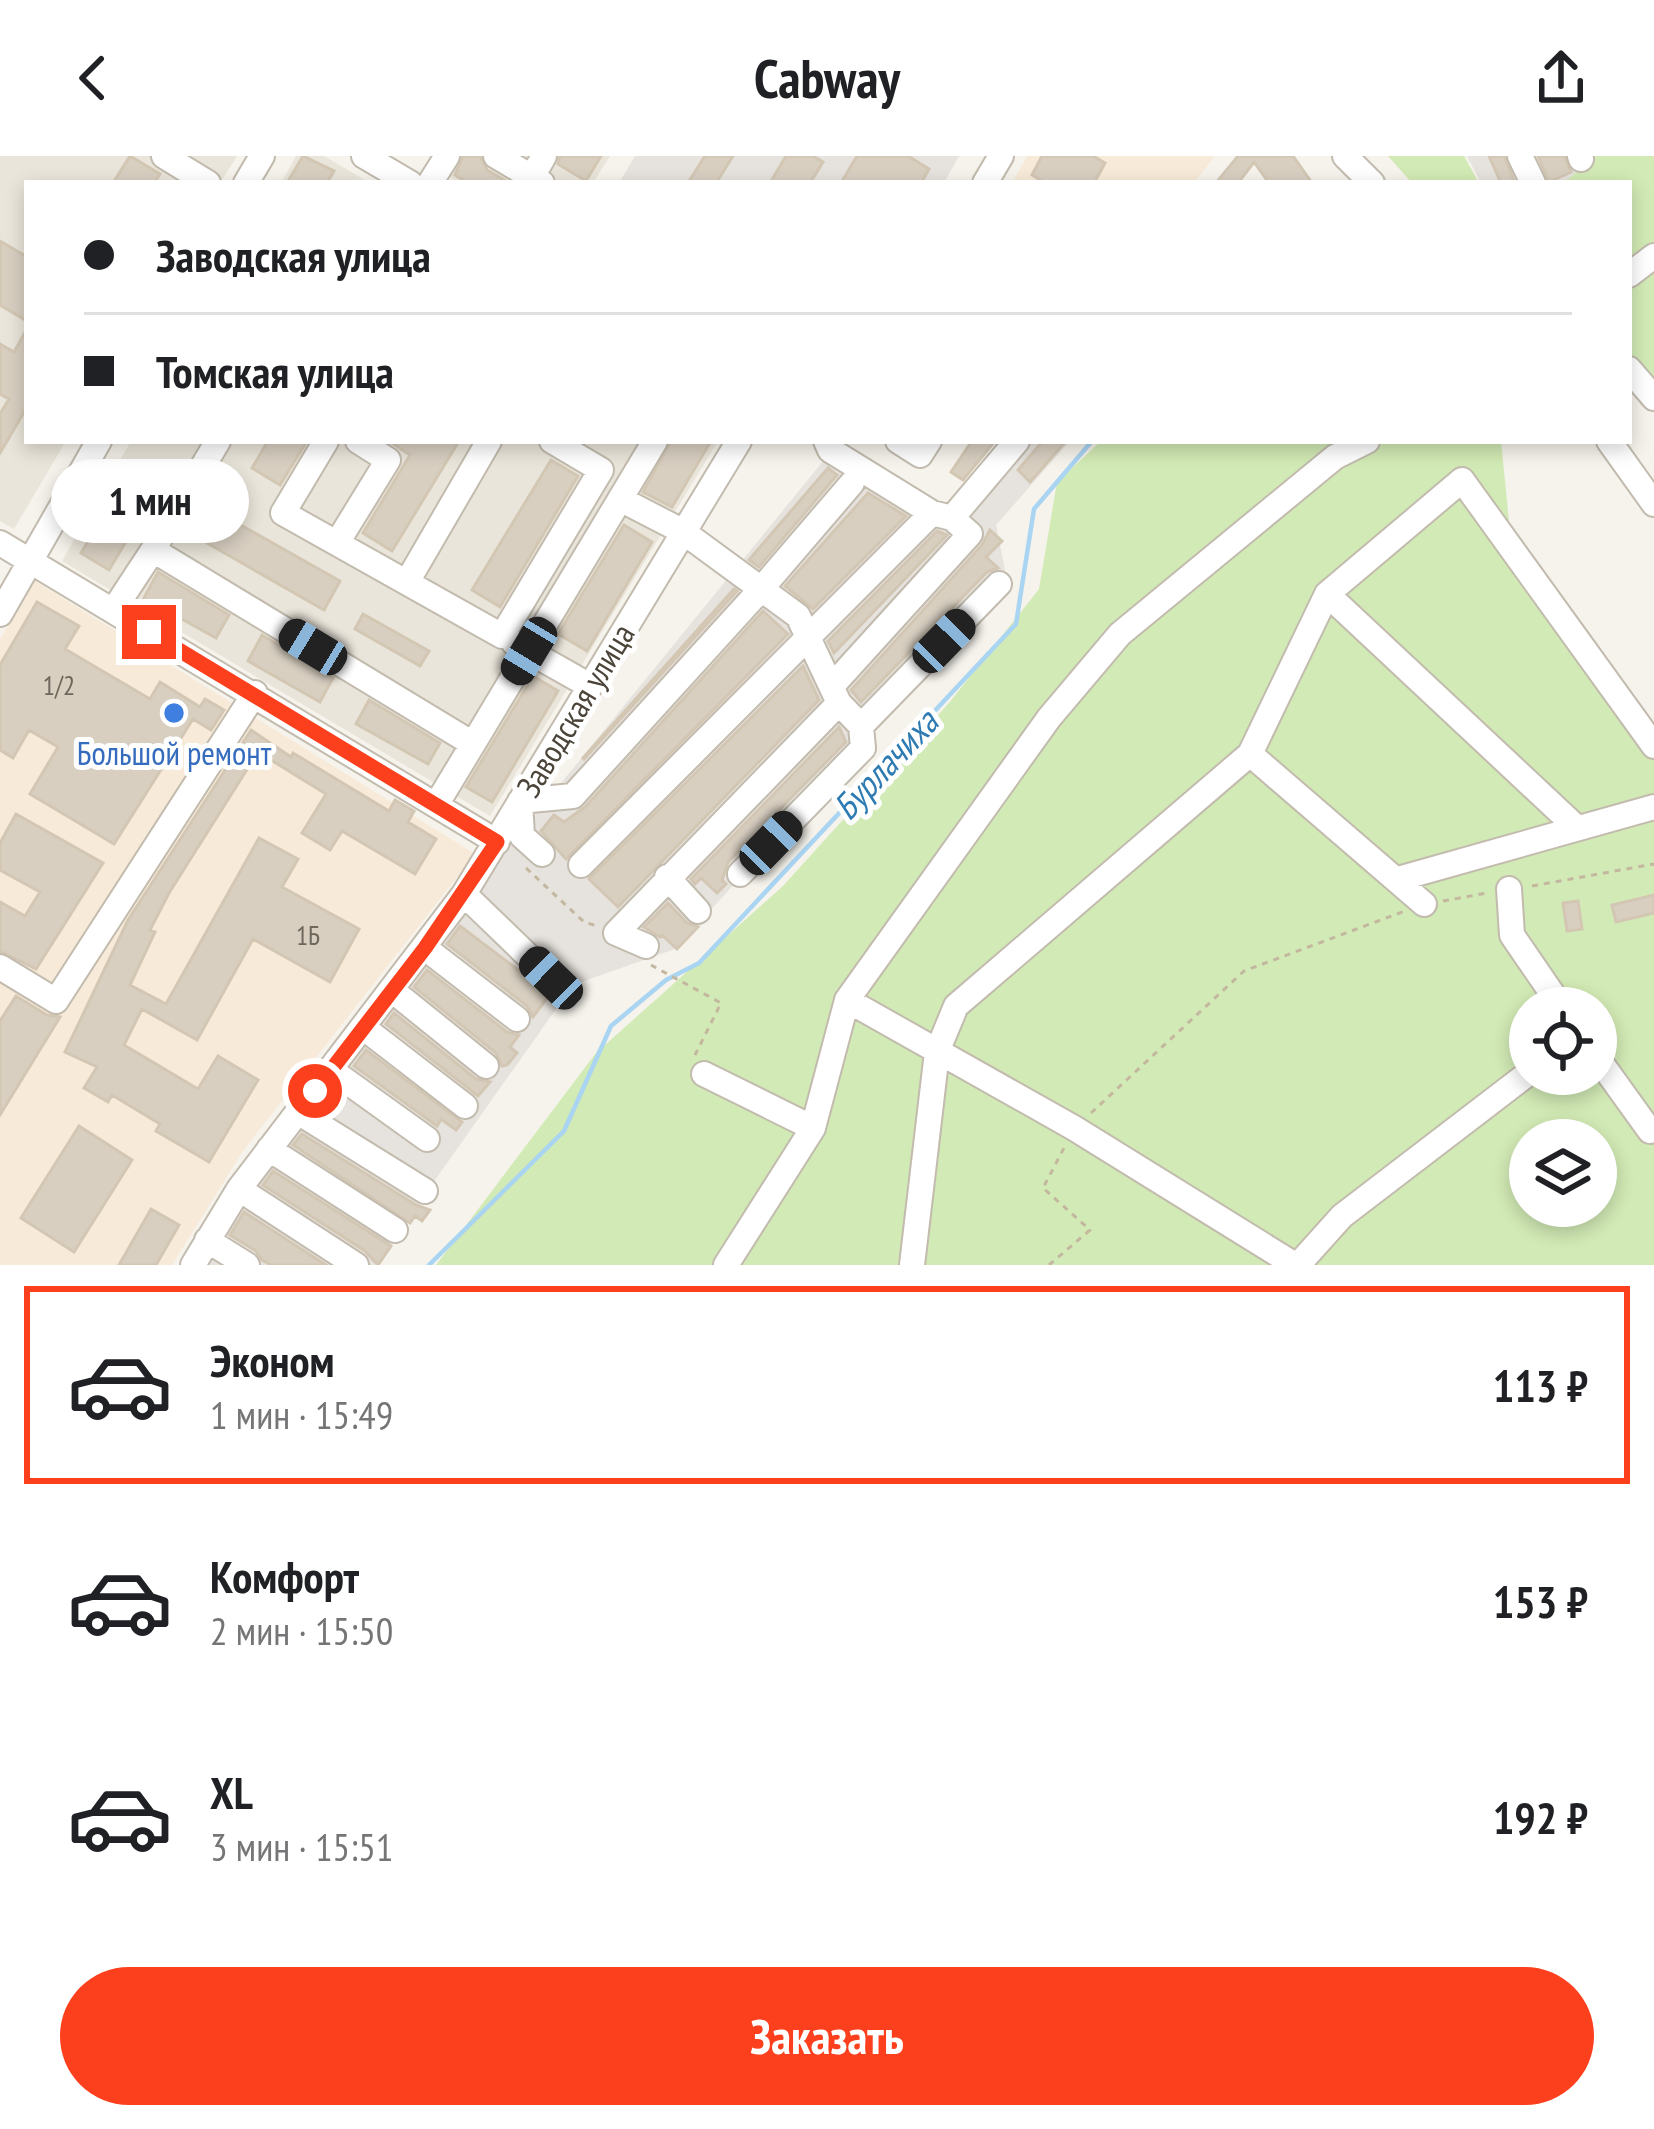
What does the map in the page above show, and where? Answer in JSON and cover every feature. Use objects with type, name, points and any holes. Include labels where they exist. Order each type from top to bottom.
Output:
[{"type":"street","points":[[164,156],[203,180]]},
{"type":"street","points":[[496,156],[539,172]]},
{"type":"street","points":[[1345,156],[1369,180]]},
{"type":"street","points":[[372,168],[402,180]]},
{"type":"street","points":[[1632,372],[1654,398]]},
{"type":"street","points":[[0,614],[97,444]]},
{"type":"street","points":[[113,611],[216,444]]},
{"type":"street","points":[[324,444],[283,513],[590,686]]},
{"type":"street","points":[[338,544],[388,460],[363,444]]},
{"type":"street","points":[[406,582],[487,444]]},
{"type":"street","points":[[557,444],[601,470],[624,492],[797,616],[836,694],[861,726],[863,748],[740,874]]},
{"type":"street","points":[[436,806],[653,444]]},
{"type":"street","name":"Заводская улица","points":[[193,1265],[239,1189],[464,894],[737,444]]},
{"type":"street","points":[[643,952],[616,933],[836,694],[970,534],[830,450],[827,444]]},
{"type":"street","points":[[903,444],[920,455],[927,444]]},
{"type":"street","points":[[581,865],[806,637],[942,516],[1014,444]]},
{"type":"street","points":[[725,1265],[813,1128],[847,1000],[1049,718],[1120,634],[1335,457],[1361,444]]},
{"type":"street","points":[[1611,444],[1654,504]]},
{"type":"street","points":[[502,636],[601,470]]},
{"type":"street","points":[[912,1265],[937,1052],[956,1006],[1250,754],[1327,594],[1462,480],[1654,746]]},
{"type":"street","points":[[542,854],[522,836],[520,801],[573,796],[852,483]]},
{"type":"street","points":[[0,543],[497,842]]},
{"type":"street","points":[[153,550],[473,744]]},
{"type":"street","points":[[861,726],[999,584]]},
{"type":"street","points":[[1327,594],[1576,827]]},
{"type":"street","points":[[0,968],[56,1000],[255,693]]},
{"type":"street","points":[[1250,754],[1424,904]]},
{"type":"street","points":[[1398,879],[1654,807]]},
{"type":"street","points":[[667,877],[698,911]]},
{"type":"street","points":[[1509,890],[1512,935],[1548,987]]},
{"type":"street","points":[[464,894],[551,978]]},
{"type":"street","points":[[425,948],[517,1019]]},
{"type":"street","points":[[393,991],[485,1066]]},
{"type":"street","points":[[847,1000],[1074,1128],[1297,1265],[1342,1216],[1509,1088]]},
{"type":"street","points":[[364,1028],[465,1106]]},
{"type":"street","points":[[331,1070],[427,1139]]},
{"type":"street","points":[[704,1073],[813,1128]]},
{"type":"street","points":[[1617,1086],[1650,1132],[1654,1129]]},
{"type":"street","points":[[298,1112],[425,1191]]},
{"type":"street","points":[[269,1149],[394,1230]]},
{"type":"street","points":[[239,1189],[356,1265]]},
{"type":"street","points":[[207,1240],[248,1265]]},
{"type":"path","points":[[497,842],[584,922],[616,933]]},
{"type":"path","points":[[1049,1265],[1090,1230],[1043,1188],[1074,1128],[1244,971],[1424,904],[1654,864]]},
{"type":"path","points":[[643,952],[698,994],[721,1004],[694,1058],[704,1073]]},
{"type":"shaded area","points":[[0,156],[237,156],[222,180],[24,180],[24,444],[64,444],[14,529],[0,521]]},
{"type":"shaded area","points":[[296,156],[324,156],[365,180],[283,180]]},
{"type":"shaded area","points":[[448,156],[610,156],[595,180],[455,180],[439,171]]},
{"type":"shaded area","points":[[635,156],[959,156],[946,180],[621,180]]},
{"type":"shaded area","points":[[1027,156],[1215,156],[1196,180],[1014,180]]},
{"type":"shaded area","points":[[1467,156],[1596,156],[1567,180],[1479,180]]},
{"type":"shaded area","points":[[129,444],[716,444],[490,816],[62,561]]},
{"type":"shaded area","points":[[1013,444],[1067,444],[996,525],[1005,570],[851,756],[675,949],[573,985],[375,1265],[204,1265],[243,1201],[461,906],[828,455],[949,505]]},
{"type":"shaded area","points":[[35,581],[475,854],[243,1151],[172,1265],[0,1265],[0,639]]},
{"type":"green space","points":[[1388,156],[1464,156],[1477,180],[1409,180]]},
{"type":"green space","points":[[1596,156],[1654,156],[1654,401],[1632,376],[1632,180],[1567,180]]},
{"type":"green space","points":[[1098,444],[1501,444],[1512,551],[1654,749],[1654,1265],[436,1265],[596,1053],[782,887],[949,703],[1039,589],[1057,482]]},
{"type":"building","points":[[130,156],[160,174],[156,180],[115,180]]},
{"type":"building","points":[[303,156],[334,171],[329,180],[289,180]]},
{"type":"building","points":[[463,156],[480,156],[487,170],[504,180],[463,180],[455,175]]},
{"type":"building","points":[[560,156],[601,156],[587,180],[558,164]]},
{"type":"building","points":[[705,156],[733,156],[718,180],[690,180]]},
{"type":"building","points":[[786,156],[813,156],[823,162],[812,180],[772,180]]},
{"type":"building","points":[[857,156],[908,156],[929,169],[923,180],[843,180]]},
{"type":"building","points":[[1042,156],[1093,156],[1105,163],[1096,180],[1041,180],[1032,175]]},
{"type":"building","points":[[1238,156],[1293,156],[1310,180],[1267,180],[1254,162],[1240,180],[1218,180]]},
{"type":"building","points":[[1489,156],[1504,156],[1514,180],[1500,180]]},
{"type":"building","points":[[1538,156],[1564,156],[1571,172],[1548,180]]},
{"type":"building","points":[[0,241],[24,255],[24,319],[0,305]]},
{"type":"building","points":[[24,334],[24,412],[0,453],[0,414],[9,399],[0,394],[0,344],[14,352]]},
{"type":"building","points":[[266,444],[305,444],[280,485],[252,468]]},
{"type":"building","points":[[394,444],[457,444],[392,551],[363,533],[410,455]]},
{"type":"building","points":[[669,444],[709,444],[672,507],[643,492]]},
{"type":"building","points":[[970,444],[993,444],[963,480],[951,472]]},
{"type":"building","points":[[1040,444],[1063,444],[1030,482],[1018,470]]},
{"type":"building","points":[[551,460],[578,476],[500,607],[472,590]]},
{"type":"building","points":[[136,461],[164,478],[109,570],[81,553]]},
{"type":"building","points":[[828,468],[837,475],[759,567],[749,560]]},
{"type":"building","points":[[868,493],[906,516],[813,609],[785,586]]},
{"type":"building","points":[[223,515],[340,581],[324,610],[207,543]]},
{"type":"building","points":[[624,525],[652,542],[587,651],[558,634]]},
{"type":"building","points":[[990,530],[1002,541],[986,557],[998,568],[987,572],[861,702],[851,690],[982,545]]},
{"type":"building","points":[[937,531],[947,535],[834,653],[828,641]]},
{"type":"building","points":[[158,572],[229,615],[216,638],[144,598]]},
{"type":"building","points":[[737,591],[584,759],[583,758]]},
{"type":"building","points":[[37,602],[79,626],[65,649],[150,699],[160,682],[200,707],[205,699],[224,710],[211,730],[193,719],[114,844],[30,794],[58,747],[29,730],[13,758],[0,750],[0,665]]},
{"type":"building","points":[[763,611],[788,634],[566,859],[541,831],[554,815],[564,822],[585,807]]},
{"type":"building","points":[[363,614],[429,651],[420,666],[355,629]]},
{"type":"building","points":[[262,635],[333,678],[320,702],[248,661]]},
{"type":"building","points":[[803,666],[819,700],[618,907],[589,879]]},
{"type":"building","points":[[533,676],[558,691],[492,802],[466,787]]},
{"type":"building","points":[[369,700],[440,743],[428,764],[356,724]]},
{"type":"building","points":[[839,727],[846,742],[728,862],[722,880],[726,884],[717,893],[701,878],[695,884],[691,879]]},
{"type":"building","points":[[251,730],[389,811],[395,800],[414,811],[408,822],[436,839],[415,874],[342,831],[330,850],[302,833],[326,794],[258,752],[169,893],[130,985],[166,1004],[259,838],[298,859],[282,887],[359,929],[330,982],[253,939],[197,1040],[142,1009],[124,1045],[198,1089],[218,1056],[258,1080],[209,1162],[156,1131],[160,1124],[112,1095],[108,1102],[84,1088],[97,1067],[65,1052],[128,920]]},
{"type":"building","points":[[16,814],[103,863],[36,969],[0,951],[0,902],[25,916],[40,892],[0,870],[0,843]]},
{"type":"building","points":[[1654,895],[1654,913],[1616,922],[1612,905]]},
{"type":"building","points":[[1578,901],[1582,929],[1567,931],[1563,903]]},
{"type":"building","points":[[668,903],[687,923],[698,927],[677,949],[644,927]]},
{"type":"building","points":[[460,926],[550,994],[533,1017],[527,1006],[447,944]]},
{"type":"building","points":[[427,970],[507,1032],[519,1035],[510,1047],[517,1053],[507,1065],[502,1066],[496,1053],[414,987]]},
{"type":"building","points":[[16,996],[47,1015],[60,1017],[0,1115],[0,1021]]},
{"type":"building","points":[[394,1013],[476,1079],[490,1082],[478,1096],[386,1024]]},
{"type":"building","points":[[366,1050],[462,1122],[456,1130],[441,1119],[437,1126],[354,1066]]},
{"type":"building","points":[[79,1126],[132,1160],[74,1252],[21,1218]]},
{"type":"building","points":[[302,1134],[430,1210],[422,1221],[415,1216],[410,1223],[293,1145]]},
{"type":"building","points":[[273,1171],[391,1246],[378,1265],[365,1251],[263,1185]]},
{"type":"building","points":[[151,1209],[179,1225],[156,1265],[119,1265]]},
{"type":"building","points":[[244,1212],[326,1265],[271,1265],[262,1260],[230,1235]]},
{"type":"waterway","name":"Бурлачиха","points":[[429,1265],[564,1131],[611,1026],[666,980],[699,963],[1016,624],[1034,509],[1089,444]]},
{"type":"place","name":"Большой ремонт","points":[[174,713]]},
{"type":"route","points":[[149,632],[497,842],[425,948],[315,1091]]}]
